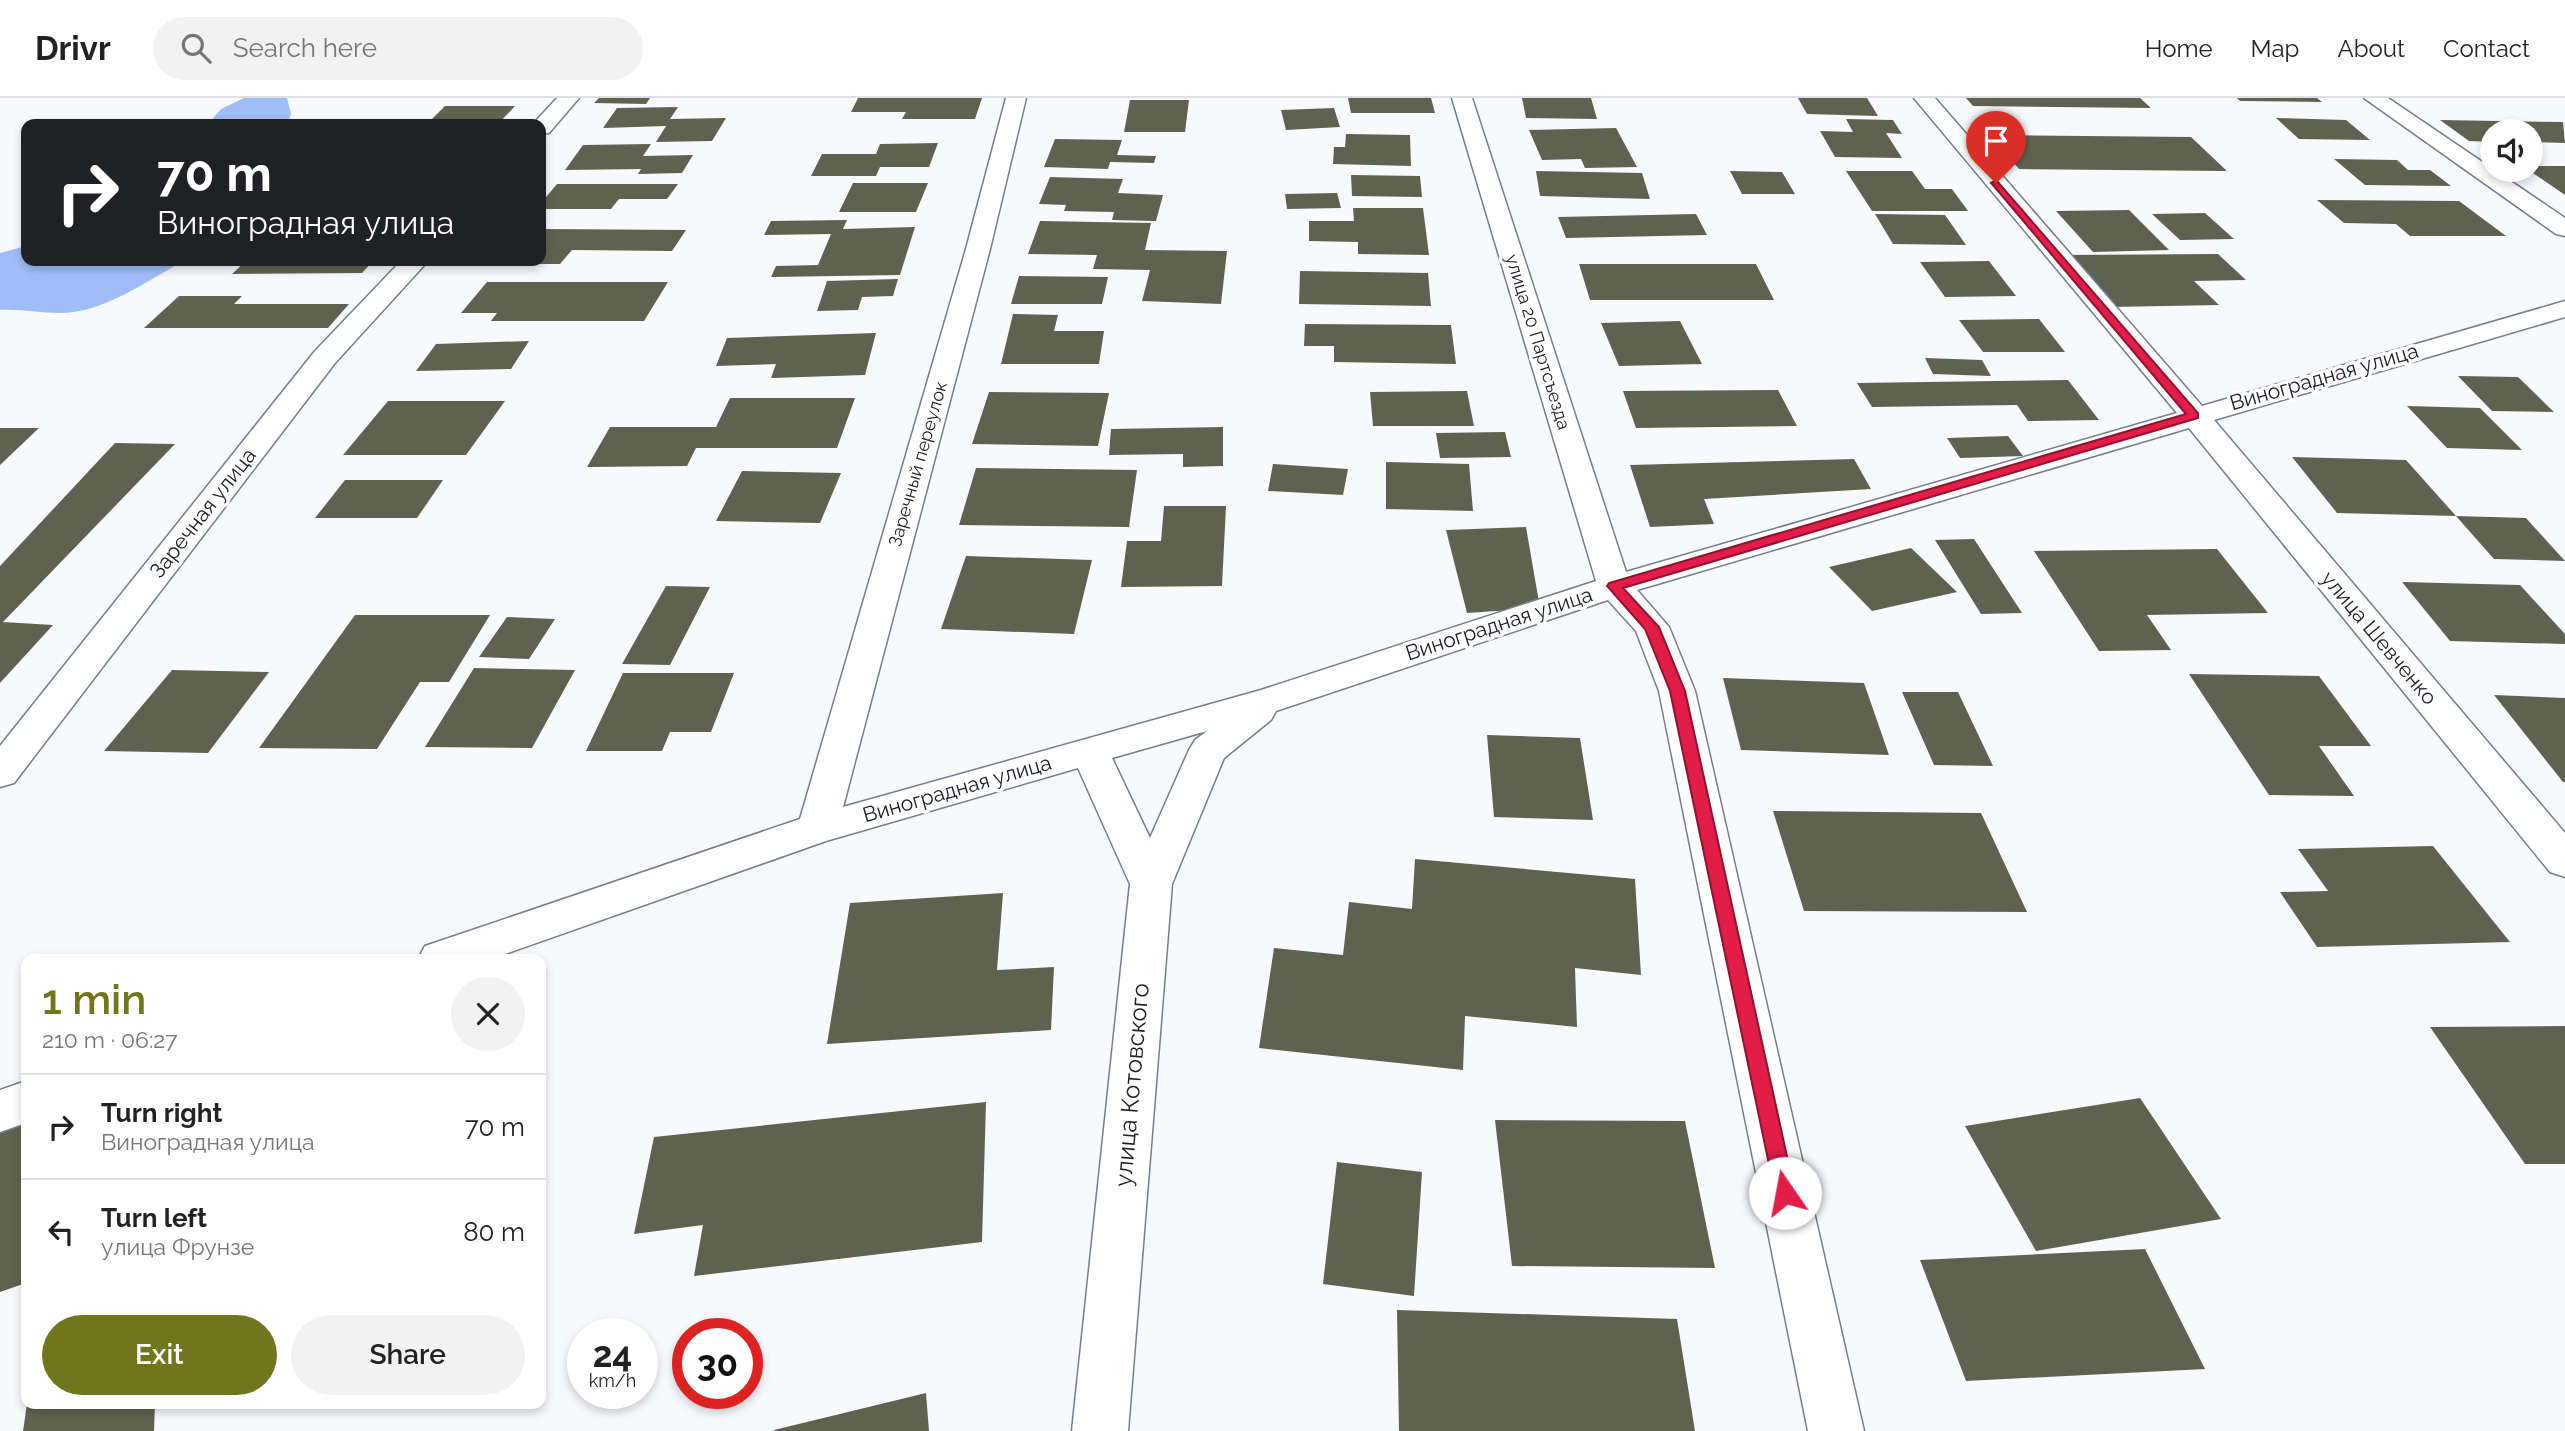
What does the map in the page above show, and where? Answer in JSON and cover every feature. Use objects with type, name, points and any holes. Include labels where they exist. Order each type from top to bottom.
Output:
[{"type":"street","points":[[546,123],[569,98]]},
{"type":"street","name":"Заречный переулок","points":[[817,829],[970,276],[1016,98]]},
{"type":"street","name":"улица 20 Партсъезда","points":[[1462,98],[1614,586]]},
{"type":"street","name":"улица Шевченко","points":[[1924,98],[2194,415],[2565,861]]},
{"type":"street","points":[[2374,98],[2565,229]]},
{"type":"street","name":"Заречная улица","points":[[0,774],[325,357],[410,266]]},
{"type":"street","name":"Виноградная улица","points":[[454,954],[817,829],[1273,699],[1614,586],[2565,309]]},
{"type":"street","points":[[1614,586],[1652,627],[1677,691],[1836,1431]]},
{"type":"street","points":[[1151,884],[1208,750],[1273,699]]},
{"type":"street","points":[[1090,752],[1151,884]]},
{"type":"street","name":"улица Котовского","points":[[1100,1431],[1151,884]]},
{"type":"street","points":[[0,1111],[21,1104]]},
{"type":"shaded area","points":[[244,98],[287,98],[291,114],[289,119],[212,119],[221,109]]},
{"type":"shaded area","points":[[21,247],[21,266],[175,266],[93,308],[60,313],[0,310],[0,253]]},
{"type":"building","points":[[599,98],[650,98],[646,104],[594,103]]},
{"type":"building","points":[[858,98],[982,98],[975,119],[902,119],[906,112],[851,112]]},
{"type":"building","points":[[1348,98],[1431,98],[1435,113],[1351,113]]},
{"type":"building","points":[[1522,98],[1591,98],[1597,119],[1526,118]]},
{"type":"building","points":[[1798,98],[1867,98],[1878,116],[1807,114]]},
{"type":"building","points":[[1966,98],[2140,98],[2151,108],[1973,106]]},
{"type":"building","points":[[2237,98],[2317,98],[2322,102],[2240,101]]},
{"type":"building","points":[[1130,100],[1189,100],[1185,132],[1124,132]]},
{"type":"building","points":[[445,106],[515,106],[503,119],[432,119]]},
{"type":"building","points":[[678,107],[670,119],[726,118],[712,141],[656,142],[666,126],[603,128],[617,108]]},
{"type":"building","points":[[1334,108],[1340,127],[1286,130],[1281,110]]},
{"type":"building","points":[[2276,118],[2346,120],[2370,140],[2299,139]]},
{"type":"building","points":[[1846,119],[1893,120],[1902,134],[1886,133],[1902,158],[1835,157],[1820,131],[1853,132]]},
{"type":"building","points":[[2440,120],[2480,121],[2480,141],[2469,141]]},
{"type":"building","points":[[2543,122],[2563,122],[2565,143],[2543,142]]},
{"type":"building","points":[[1616,128],[1637,167],[1585,168],[1581,159],[1542,160],[1529,130]]},
{"type":"building","points":[[1346,134],[1410,135],[1411,166],[1333,164],[1334,147],[1345,147]]},
{"type":"building","points":[[1990,135],[2191,137],[2227,171],[2019,169]]},
{"type":"building","points":[[1055,139],[1122,140],[1117,155],[1156,156],[1154,163],[1110,162],[1108,169],[1044,167]]},
{"type":"building","points":[[938,143],[929,167],[880,167],[876,176],[811,176],[822,154],[876,154],[880,144]]},
{"type":"building","points":[[651,144],[643,156],[693,155],[682,173],[638,174],[641,169],[565,170],[583,145]]},
{"type":"building","points":[[2334,159],[2397,160],[2408,170],[2430,170],[2451,186],[2365,185]]},
{"type":"building","points":[[2543,166],[2565,166],[2565,195],[2543,180]]},
{"type":"building","points":[[1536,171],[1642,173],[1650,199],[1540,196]]},
{"type":"building","points":[[1730,171],[1782,172],[1795,194],[1742,194]]},
{"type":"building","points":[[1846,171],[1912,171],[1925,189],[1952,189],[1968,211],[1872,211]]},
{"type":"building","points":[[1351,175],[1420,176],[1422,197],[1352,196]]},
{"type":"building","points":[[1050,177],[1123,179],[1118,193],[1163,195],[1156,221],[1112,220],[1114,212],[1064,211],[1066,205],[1039,204]]},
{"type":"building","points":[[853,183],[928,183],[916,212],[839,212]]},
{"type":"building","points":[[557,184],[678,184],[667,199],[619,199],[611,209],[546,209],[546,197]]},
{"type":"building","points":[[1337,193],[1341,208],[1287,209],[1285,194]]},
{"type":"building","points":[[2317,200],[2459,201],[2506,236],[2410,236],[2396,224],[2344,223]]},
{"type":"building","points":[[1353,208],[1423,208],[1429,255],[1358,254],[1358,242],[1309,241],[1309,221],[1354,221]]},
{"type":"building","points":[[2129,210],[2169,250],[2093,252],[2056,211]]},
{"type":"building","points":[[2205,213],[2234,239],[2180,240],[2152,214]]},
{"type":"building","points":[[1696,214],[1707,235],[1566,238],[1558,217]]},
{"type":"building","points":[[1875,214],[1945,215],[1966,245],[1893,244]]},
{"type":"building","points":[[847,220],[843,229],[915,227],[900,275],[771,277],[776,266],[818,265],[831,234],[764,235],[771,221]]},
{"type":"building","points":[[1040,221],[1151,223],[1145,250],[1227,251],[1221,304],[1142,301],[1150,270],[1093,269],[1097,255],[1028,254]]},
{"type":"building","points":[[546,229],[686,230],[672,251],[572,250],[560,264],[546,264]]},
{"type":"building","points":[[2218,254],[2246,280],[2194,281],[2219,305],[2111,307],[2066,255]]},
{"type":"building","points":[[1989,261],[2016,296],[1945,297],[1920,262]]},
{"type":"building","points":[[1579,264],[1756,264],[1774,300],[1590,300]]},
{"type":"building","points":[[241,266],[368,266],[362,273],[232,274]]},
{"type":"building","points":[[1300,271],[1428,273],[1431,306],[1299,304]]},
{"type":"building","points":[[1019,276],[1108,277],[1102,304],[1011,304]]},
{"type":"building","points":[[898,279],[893,296],[862,297],[858,310],[817,311],[827,281]]},
{"type":"building","points":[[487,282],[668,282],[644,321],[491,321],[497,313],[461,313]]},
{"type":"building","points":[[179,296],[242,296],[234,304],[349,304],[328,328],[144,328]]},
{"type":"building","points":[[1013,314],[1058,315],[1054,331],[1104,331],[1099,364],[1001,364]]},
{"type":"building","points":[[2039,319],[2065,352],[1983,352],[1959,320]]},
{"type":"building","points":[[1680,321],[1702,364],[1619,366],[1601,323]]},
{"type":"building","points":[[1305,324],[1451,325],[1456,364],[1334,362],[1334,346],[1304,346]]},
{"type":"building","points":[[876,333],[865,375],[771,378],[776,364],[716,366],[727,338]]},
{"type":"building","points":[[529,341],[511,369],[416,371],[436,344]]},
{"type":"building","points":[[1925,358],[1982,360],[1991,376],[1933,374]]},
{"type":"building","points":[[2458,376],[2518,377],[2554,412],[2492,411]]},
{"type":"building","points":[[2068,380],[2099,420],[2028,421],[2017,405],[1872,407],[1857,383]]},
{"type":"building","points":[[1778,390],[1797,426],[1636,428],[1623,391]]},
{"type":"building","points":[[1467,391],[1474,426],[1373,426],[1370,392]]},
{"type":"building","points":[[989,392],[1109,393],[1098,446],[972,444]]},
{"type":"building","points":[[730,398],[855,398],[837,448],[696,448],[687,466],[587,467],[610,427],[716,427]]},
{"type":"building","points":[[388,401],[505,401],[466,455],[343,455]]},
{"type":"building","points":[[2407,406],[2480,408],[2522,450],[2447,448]]},
{"type":"building","points":[[1223,427],[1223,466],[1183,467],[1183,454],[1109,455],[1111,429]]},
{"type":"building","points":[[0,428],[39,428],[0,465]]},
{"type":"building","points":[[1505,432],[1511,457],[1440,458],[1436,433]]},
{"type":"building","points":[[2008,436],[2023,456],[1960,458],[1947,438]]},
{"type":"building","points":[[115,443],[175,444],[3,622],[53,625],[0,683],[0,566]]},
{"type":"building","points":[[2292,457],[2406,460],[2456,516],[2337,513]]},
{"type":"building","points":[[1854,459],[1871,489],[1704,499],[1714,524],[1650,527],[1630,465]]},
{"type":"building","points":[[1386,462],[1469,464],[1473,511],[1386,509]]},
{"type":"building","points":[[1273,464],[1348,469],[1343,495],[1268,491]]},
{"type":"building","points":[[976,468],[1137,470],[1129,527],[959,525]]},
{"type":"building","points":[[742,471],[841,473],[820,523],[716,521]]},
{"type":"building","points":[[345,480],[443,480],[417,518],[315,518]]},
{"type":"building","points":[[1164,506],[1226,506],[1222,586],[1121,587],[1127,541],[1161,541]]},
{"type":"building","points":[[2456,516],[2526,518],[2565,561],[2494,559]]},
{"type":"building","points":[[1526,527],[1540,608],[1467,613],[1446,530]]},
{"type":"building","points":[[1974,539],[2022,613],[1981,614],[1935,540]]},
{"type":"building","points":[[1911,548],[1957,592],[1872,611],[1829,567]]},
{"type":"building","points":[[2217,549],[2268,613],[2147,615],[2171,650],[2099,651],[2034,551]]},
{"type":"building","points":[[966,556],[1092,560],[1074,634],[941,629]]},
{"type":"building","points":[[2402,582],[2520,585],[2565,634],[2565,644],[2450,641]]},
{"type":"building","points":[[666,586],[710,587],[670,665],[622,664]]},
{"type":"building","points":[[355,615],[490,615],[449,682],[420,682],[377,749],[259,748]]},
{"type":"building","points":[[507,617],[555,619],[529,659],[479,657]]},
{"type":"building","points":[[474,668],[575,670],[532,748],[425,747]]},
{"type":"building","points":[[172,670],[269,672],[208,753],[104,751]]},
{"type":"building","points":[[623,673],[734,673],[711,732],[670,732],[662,751],[586,751]]},
{"type":"building","points":[[2189,674],[2319,676],[2371,746],[2319,746],[2354,796],[2269,795]]},
{"type":"building","points":[[1723,678],[1864,683],[1889,755],[1741,750]]},
{"type":"building","points":[[1902,692],[1958,692],[1993,766],[1934,765]]},
{"type":"building","points":[[2494,695],[2565,698],[2565,782],[2563,782]]},
{"type":"building","points":[[1487,735],[1580,738],[1593,820],[1494,817]]},
{"type":"building","points":[[1773,811],[1981,813],[2027,912],[1804,911]]},
{"type":"building","points":[[2433,846],[2510,942],[2317,947],[2280,892],[2328,891],[2298,849]]},
{"type":"building","points":[[1415,859],[1635,879],[1641,975],[1575,968],[1577,1027],[1465,1016],[1463,1070],[1259,1048],[1274,948],[1343,955],[1349,902],[1412,909]]},
{"type":"building","points":[[1003,893],[997,970],[1054,967],[1051,1030],[827,1044],[850,903]]},
{"type":"building","points":[[2565,1026],[2565,1164],[2525,1164],[2430,1027]]},
{"type":"building","points":[[2140,1098],[2221,1219],[2036,1251],[1965,1126]]},
{"type":"building","points":[[986,1102],[982,1242],[694,1276],[703,1225],[634,1234],[654,1137]]},
{"type":"building","points":[[1495,1120],[1685,1121],[1715,1268],[1512,1266]]},
{"type":"building","points":[[21,1125],[21,1285],[0,1292],[0,1131]]},
{"type":"building","points":[[1337,1162],[1422,1172],[1414,1296],[1323,1284]]},
{"type":"building","points":[[2145,1249],[2205,1369],[1966,1381],[1920,1260]]},
{"type":"building","points":[[1397,1310],[1677,1319],[1695,1431],[1399,1431]]},
{"type":"building","points":[[926,1393],[929,1431],[774,1430]]},
{"type":"building","points":[[26,1409],[155,1409],[154,1431],[23,1431]]},
{"type":"route","points":[[1785,1193],[1677,691],[1652,627],[1614,586],[2194,415],[1996,183]]}]
